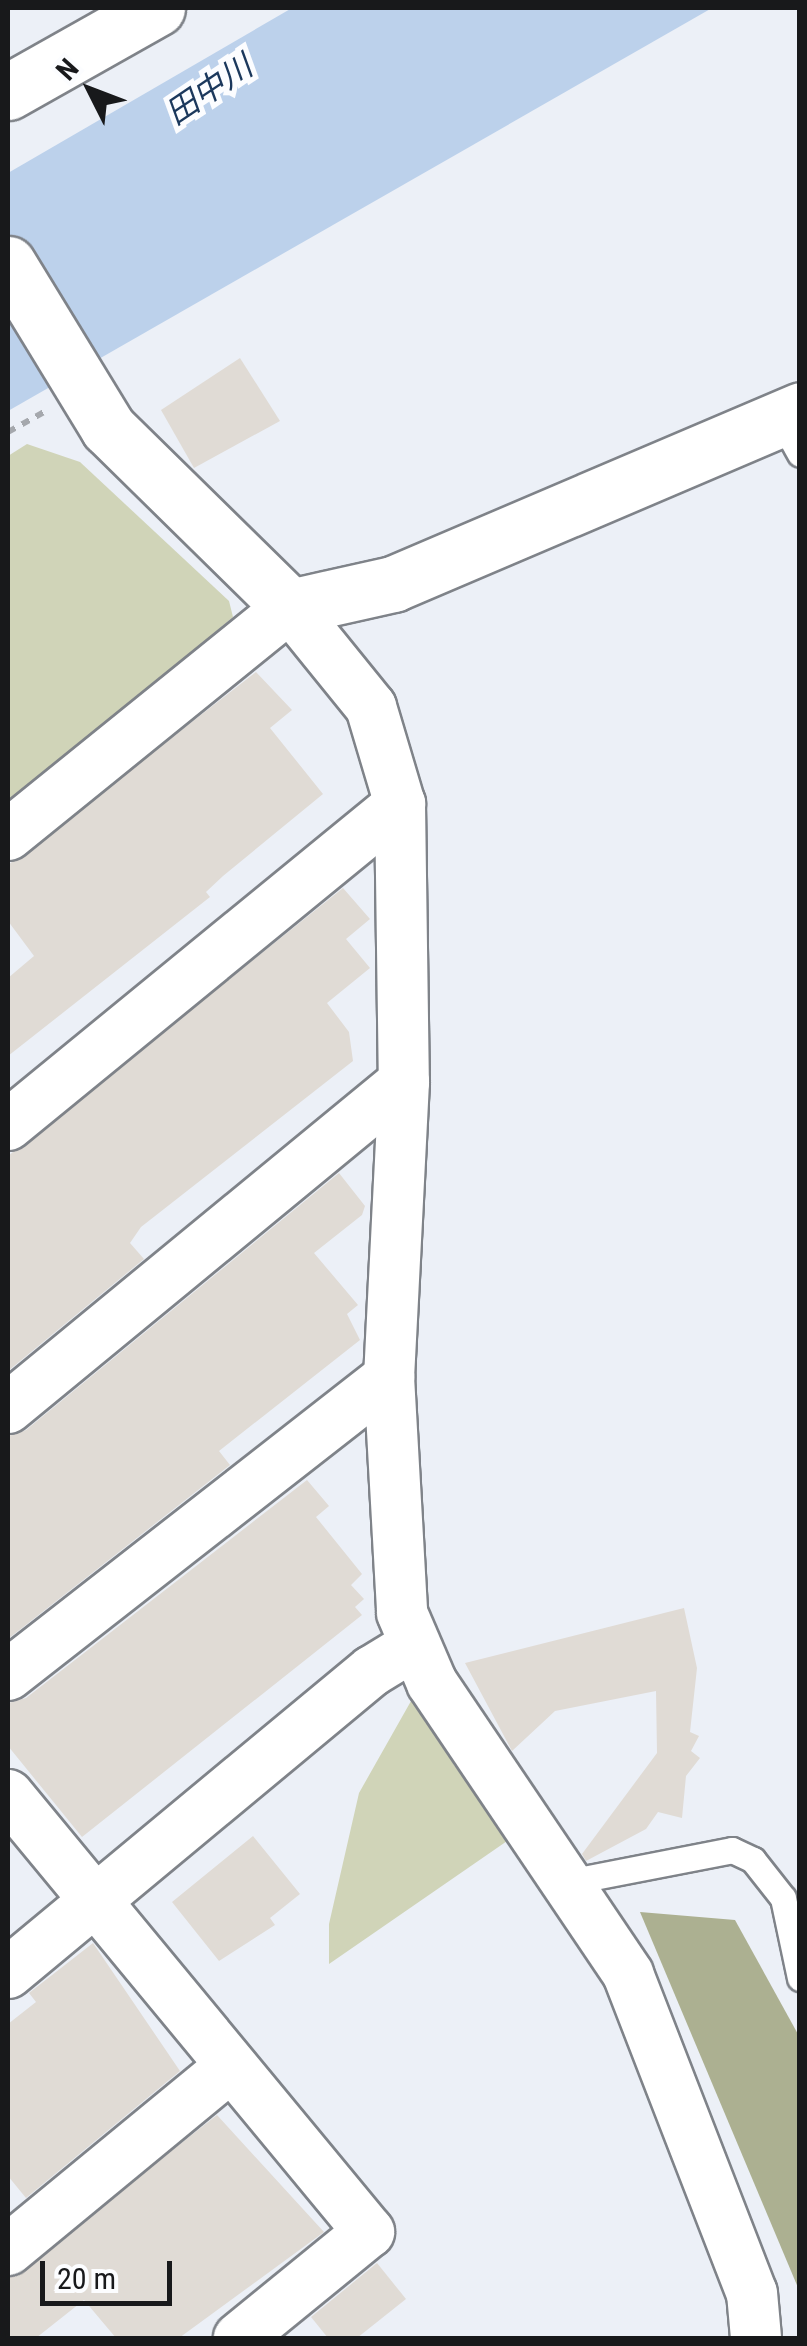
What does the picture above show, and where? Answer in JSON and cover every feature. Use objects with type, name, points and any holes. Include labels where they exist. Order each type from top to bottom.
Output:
[{"type":"street","points":[[8,92],[157,8]]},
{"type":"street","points":[[8,264],[77,383],[152,476],[290,607],[371,707],[392,756],[400,804],[404,1082],[389,1377],[396,1581],[413,1646],[628,1974],[752,2293],[756,2338]]},
{"type":"street","points":[[8,835],[290,607],[393,584],[793,428]]},
{"type":"street","points":[[8,1125],[400,804]]},
{"type":"street","points":[[8,1408],[404,1082]]},
{"type":"street","points":[[8,1676],[389,1377]]},
{"type":"street","points":[[8,1973],[372,1672],[413,1646]]},
{"type":"street","points":[[8,1795],[369,2232],[239,2338]]},
{"type":"street","points":[[8,2250],[231,2066]]},
{"type":"lane","points":[[568,1882],[732,1850],[753,1860],[783,1898],[800,1978]]},
{"type":"green space","points":[[27,444],[80,462],[229,601],[233,617],[8,808],[8,456]]},
{"type":"green space","points":[[415,1694],[454,1765],[510,1839],[329,1964],[329,1924],[359,1793]]},
{"type":"green space","points":[[640,1912],[735,1920],[799,2036],[799,2290]]},
{"type":"water","name":"田中川","points":[[292,8],[712,8],[8,411],[8,173]]},
{"type":"building","points":[[240,358],[280,421],[194,468],[161,410]]},
{"type":"building","points":[[256,672],[292,710],[270,728],[323,794],[223,876],[206,892],[210,897],[8,1056],[8,978],[34,956],[8,921],[8,865]]},
{"type":"building","points":[[343,888],[370,919],[346,939],[370,968],[327,1003],[349,1032],[353,1061],[141,1227],[130,1243],[144,1259],[8,1371],[8,1156]]},
{"type":"building","points":[[339,1173],[365,1206],[362,1215],[314,1253],[358,1305],[347,1314],[360,1340],[219,1451],[230,1465],[8,1639],[8,1436],[26,1430]]},
{"type":"building","points":[[307,1480],[329,1506],[316,1517],[362,1574],[351,1585],[364,1599],[355,1607],[362,1615],[82,1837],[8,1746],[8,1703],[26,1698]]},
{"type":"building","points":[[684,1608],[697,1668],[690,1732],[699,1736],[691,1751],[700,1758],[686,1776],[682,1818],[658,1812],[646,1829],[586,1861],[582,1854],[657,1753],[656,1691],[555,1711],[512,1751],[465,1663]]},
{"type":"building","points":[[253,1836],[300,1894],[270,1918],[275,1925],[219,1961],[172,1902]]},
{"type":"building","points":[[93,1943],[180,2071],[26,2198],[8,2176],[8,2024],[36,2002],[29,1993]]},
{"type":"building","points":[[217,2115],[324,2232],[179,2338],[116,2338],[84,2300],[36,2338],[8,2338],[8,2279]]},
{"type":"building","points":[[377,2263],[406,2299],[357,2338],[328,2338],[311,2317]]}]
